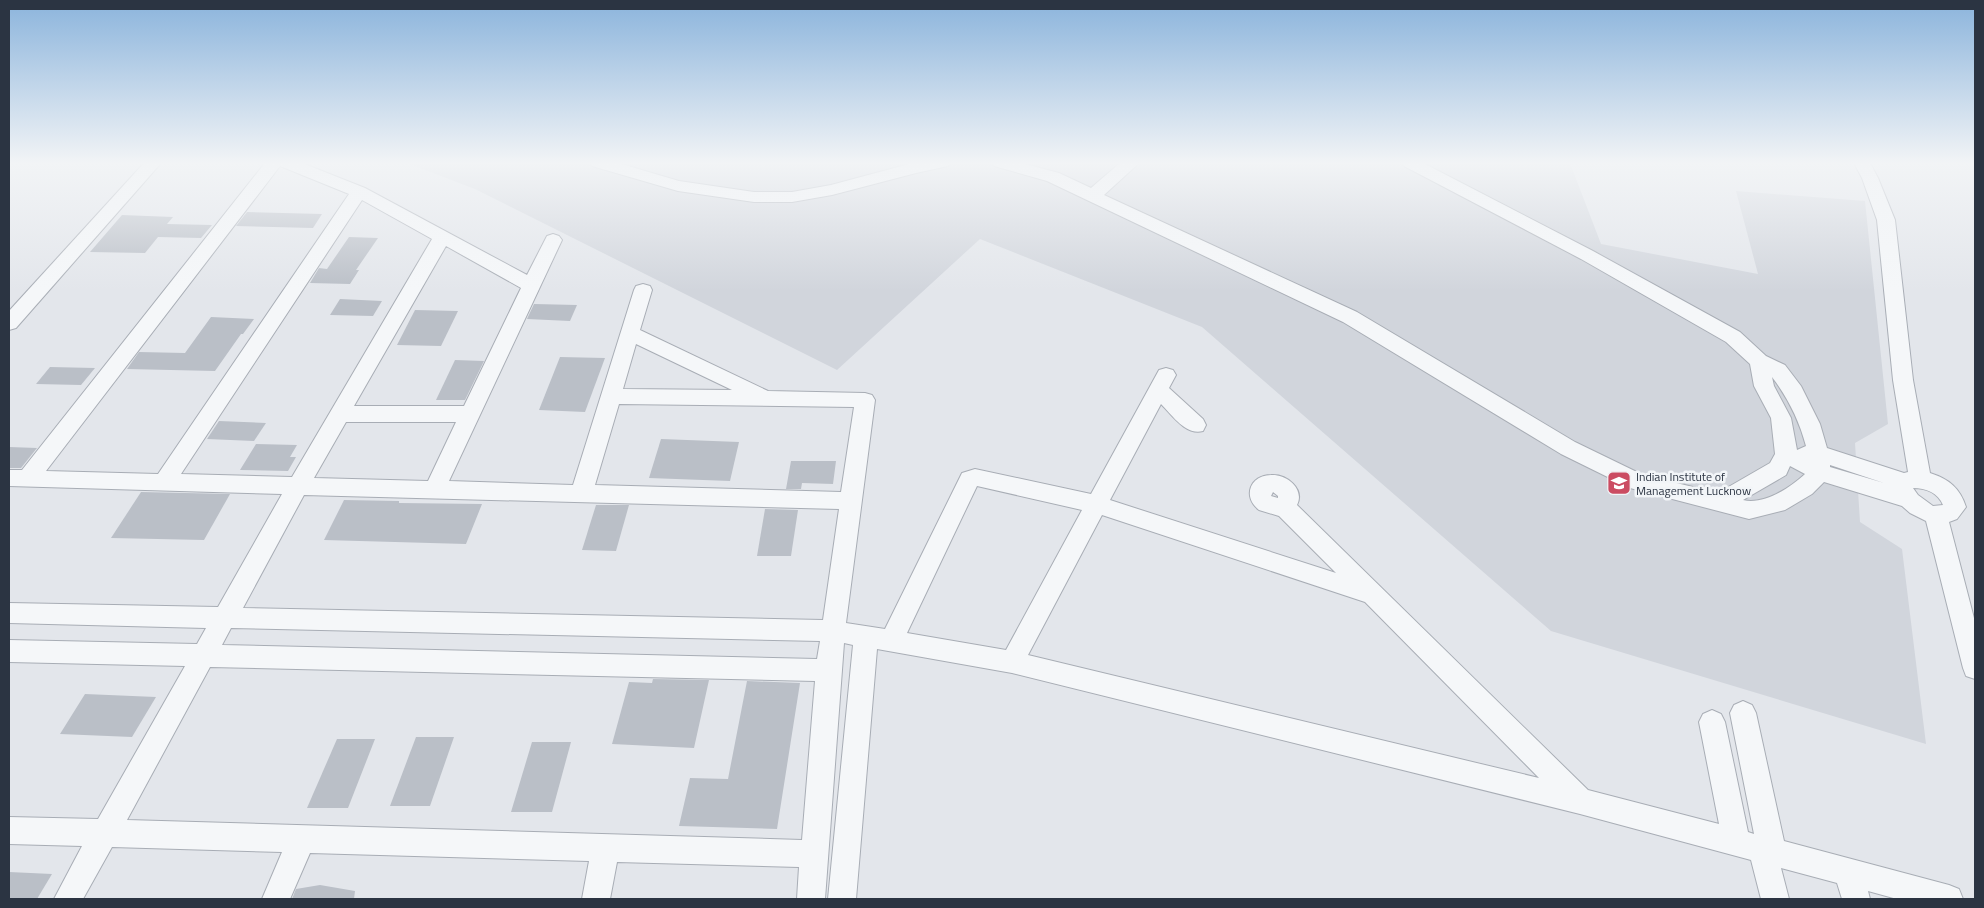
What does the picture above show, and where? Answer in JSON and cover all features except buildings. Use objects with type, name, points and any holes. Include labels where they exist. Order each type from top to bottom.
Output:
[{"type":"street","points":[[9,323],[116,205]]},
{"type":"street","points":[[18,478],[240,205]]},
{"type":"street","points":[[164,482],[350,205]]},
{"type":"street","points":[[384,205],[531,285]]},
{"type":"street","points":[[1112,205],[1350,318],[1576,452],[1638,482],[1749,510],[1777,504],[1804,488],[1819,463],[1810,424],[1794,391],[1778,370],[1759,361],[1733,336],[1587,255],[1490,205]]},
{"type":"street","points":[[1786,454],[1911,487],[1941,487],[1956,506],[1947,515],[1936,515],[1919,508],[1911,487],[1903,380],[1886,220],[1880,205]]},
{"type":"street","points":[[68,899],[298,486],[442,237]]},
{"type":"street","points":[[434,490],[553,240]]},
{"type":"street","points":[[581,494],[643,290]]},
{"type":"street","points":[[630,333],[766,398]]},
{"type":"street","points":[[1720,502],[1778,469],[1786,454],[1781,418],[1764,386],[1759,361]]},
{"type":"street","points":[[1012,662],[1162,382],[1196,425]]},
{"type":"street","points":[[611,396],[865,400],[828,670],[811,899]]},
{"type":"street","points":[[340,414],[470,414]]},
{"type":"street","points":[[18,478],[851,501]]},
{"type":"street","points":[[842,899],[878,639],[970,479],[975,478],[1096,504],[1374,595]]},
{"type":"street","points":[[1284,506],[1580,801]]},
{"type":"street","points":[[1936,515],[1975,668]]},
{"type":"street","points":[[9,613],[834,631],[1012,662],[1580,801],[1942,898]]},
{"type":"street","points":[[9,651],[828,670]]},
{"type":"street","points":[[1743,713],[1775,899]]},
{"type":"street","points":[[1712,722],[1736,842]]},
{"type":"street","points":[[9,830],[814,854]]},
{"type":"street","points":[[276,899],[302,838]]},
{"type":"street","points":[[596,899],[606,848]]},
{"type":"street","points":[[1848,872],[1856,899]]},
{"type":"shaded area","name":"Indian Institute of Management Lucknow","points":[[508,205],[1586,205],[1601,244],[1758,274],[1740,205],[1865,205],[1888,424],[1855,443],[1860,522],[1902,549],[1926,744],[1551,631],[1202,327],[980,239],[837,370]]},
{"type":"place","name":"Indian Institute of Management Lucknow","points":[[1619,483]]}]
